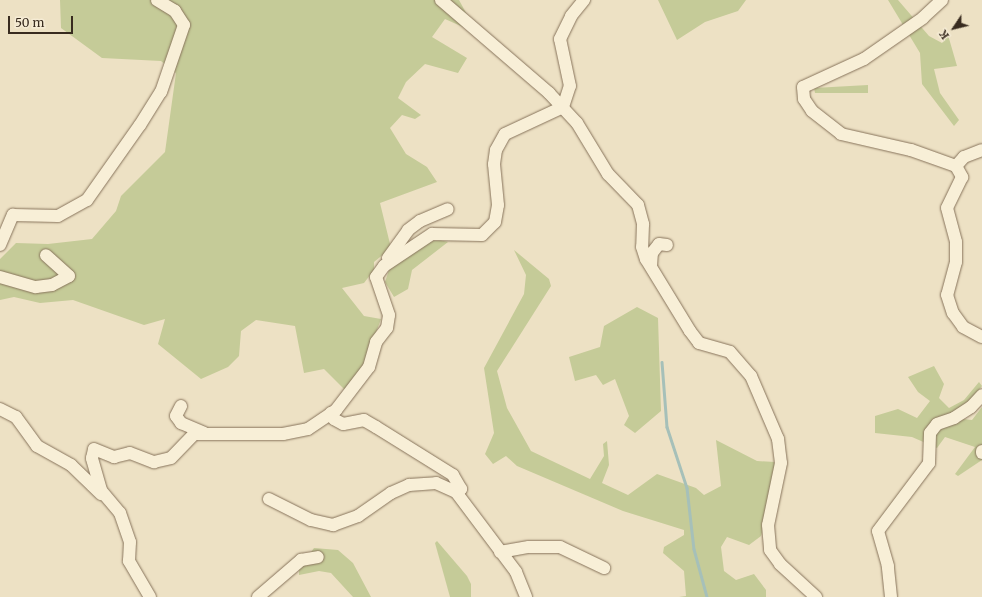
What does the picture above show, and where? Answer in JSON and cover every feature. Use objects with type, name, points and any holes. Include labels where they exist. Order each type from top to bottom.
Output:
[{"type":"street","points":[[0,245],[13,215],[58,216],[86,200],[132,138],[161,92],[184,25],[175,11],[157,0]]},
{"type":"street","points":[[441,0],[563,107],[577,123],[608,174],[638,205],[642,224],[642,248],[650,266],[699,342],[730,352],[750,376],[778,439],[781,463],[768,526],[770,550],[780,564],[816,597]]},
{"type":"street","points":[[384,266],[432,234],[482,235],[495,222],[498,205],[494,164],[496,150],[505,134],[563,107],[570,86],[560,39],[571,16],[584,0]]},
{"type":"street","points":[[942,0],[923,18],[864,59],[803,87],[804,100],[812,111],[840,134],[911,150],[956,166],[962,177],[947,208],[956,242],[956,262],[947,295],[953,313],[964,327],[982,337]]},
{"type":"street","points":[[956,166],[964,157],[982,150]]},
{"type":"street","points":[[105,498],[92,458],[94,449],[114,457],[130,452],[154,462],[171,458],[194,434],[283,434],[308,429],[331,413],[369,367],[376,342],[387,328],[389,315],[376,277],[408,230],[420,221],[448,209]]},
{"type":"street","points":[[650,266],[652,252],[659,244],[667,245]]},
{"type":"street","points":[[0,277],[36,287],[52,285],[69,276],[46,255]]},
{"type":"street","points":[[891,597],[888,566],[878,531],[928,463],[930,433],[937,424],[954,418],[971,407],[982,395]]},
{"type":"street","points":[[181,406],[176,416],[181,423],[205,434]]},
{"type":"street","points":[[0,409],[16,417],[37,446],[71,465],[120,513],[130,542],[129,561],[150,597]]},
{"type":"street","points":[[331,413],[334,419],[343,424],[364,420],[453,475],[461,489],[456,492]]},
{"type":"street","points":[[269,499],[311,520],[333,525],[347,522],[409,485],[436,483],[456,492],[516,572],[526,597]]},
{"type":"street","points":[[500,552],[529,547],[560,547],[604,568]]},
{"type":"street","points":[[258,597],[301,560],[318,557]]},
{"type":"green space","points":[[60,0],[459,0],[470,20],[463,27],[445,19],[432,37],[467,58],[458,73],[425,64],[406,82],[398,98],[421,115],[415,119],[402,115],[390,128],[406,154],[427,167],[437,182],[380,203],[391,248],[374,262],[374,270],[364,283],[342,288],[364,316],[381,319],[364,365],[345,390],[324,369],[304,373],[295,326],[256,320],[241,331],[239,356],[228,367],[201,379],[158,344],[165,319],[144,325],[73,300],[40,303],[14,297],[0,300],[0,259],[16,243],[48,244],[92,239],[116,211],[121,196],[165,152],[176,73],[161,61],[102,58],[61,28]]},
{"type":"green space","points":[[658,0],[746,0],[738,11],[705,22],[677,40]]},
{"type":"green space","points":[[888,0],[898,0],[929,36],[942,43],[948,35],[957,66],[934,69],[940,93],[959,120],[954,126],[922,84],[920,53]]},
{"type":"green space","points":[[868,85],[868,93],[815,93],[814,88]]},
{"type":"green space","points":[[440,240],[448,242],[412,270],[408,289],[394,297],[385,282],[389,270],[422,243]]},
{"type":"green space","points":[[514,250],[549,279],[551,286],[497,371],[507,408],[531,451],[590,479],[604,456],[603,444],[607,441],[609,465],[602,483],[628,495],[657,474],[696,488],[704,495],[721,486],[716,440],[757,461],[775,462],[771,504],[761,536],[749,545],[727,537],[721,547],[724,571],[736,580],[754,574],[766,590],[766,597],[679,597],[686,596],[684,571],[663,553],[664,547],[684,535],[684,530],[623,511],[517,466],[506,456],[493,464],[485,454],[494,433],[484,368],[524,294],[526,275]]},
{"type":"green space","points":[[637,307],[658,318],[661,411],[635,433],[624,425],[629,416],[615,379],[603,385],[596,375],[575,381],[569,357],[600,347],[604,326]]},
{"type":"green space","points":[[934,366],[944,384],[939,398],[949,408],[964,400],[979,382],[982,386],[967,405],[963,419],[972,420],[982,407],[982,460],[958,476],[955,474],[975,447],[945,437],[937,448],[912,437],[875,433],[875,416],[898,409],[917,418],[930,401],[918,392],[908,377]]},
{"type":"green space","points":[[437,541],[467,576],[471,584],[471,597],[450,597],[435,543]]},
{"type":"green space","points":[[314,548],[338,550],[353,563],[371,597],[353,597],[331,573],[319,571],[299,575],[299,569]]},
{"type":"waterway","points":[[662,362],[667,427],[687,488],[694,549],[707,597]]}]
